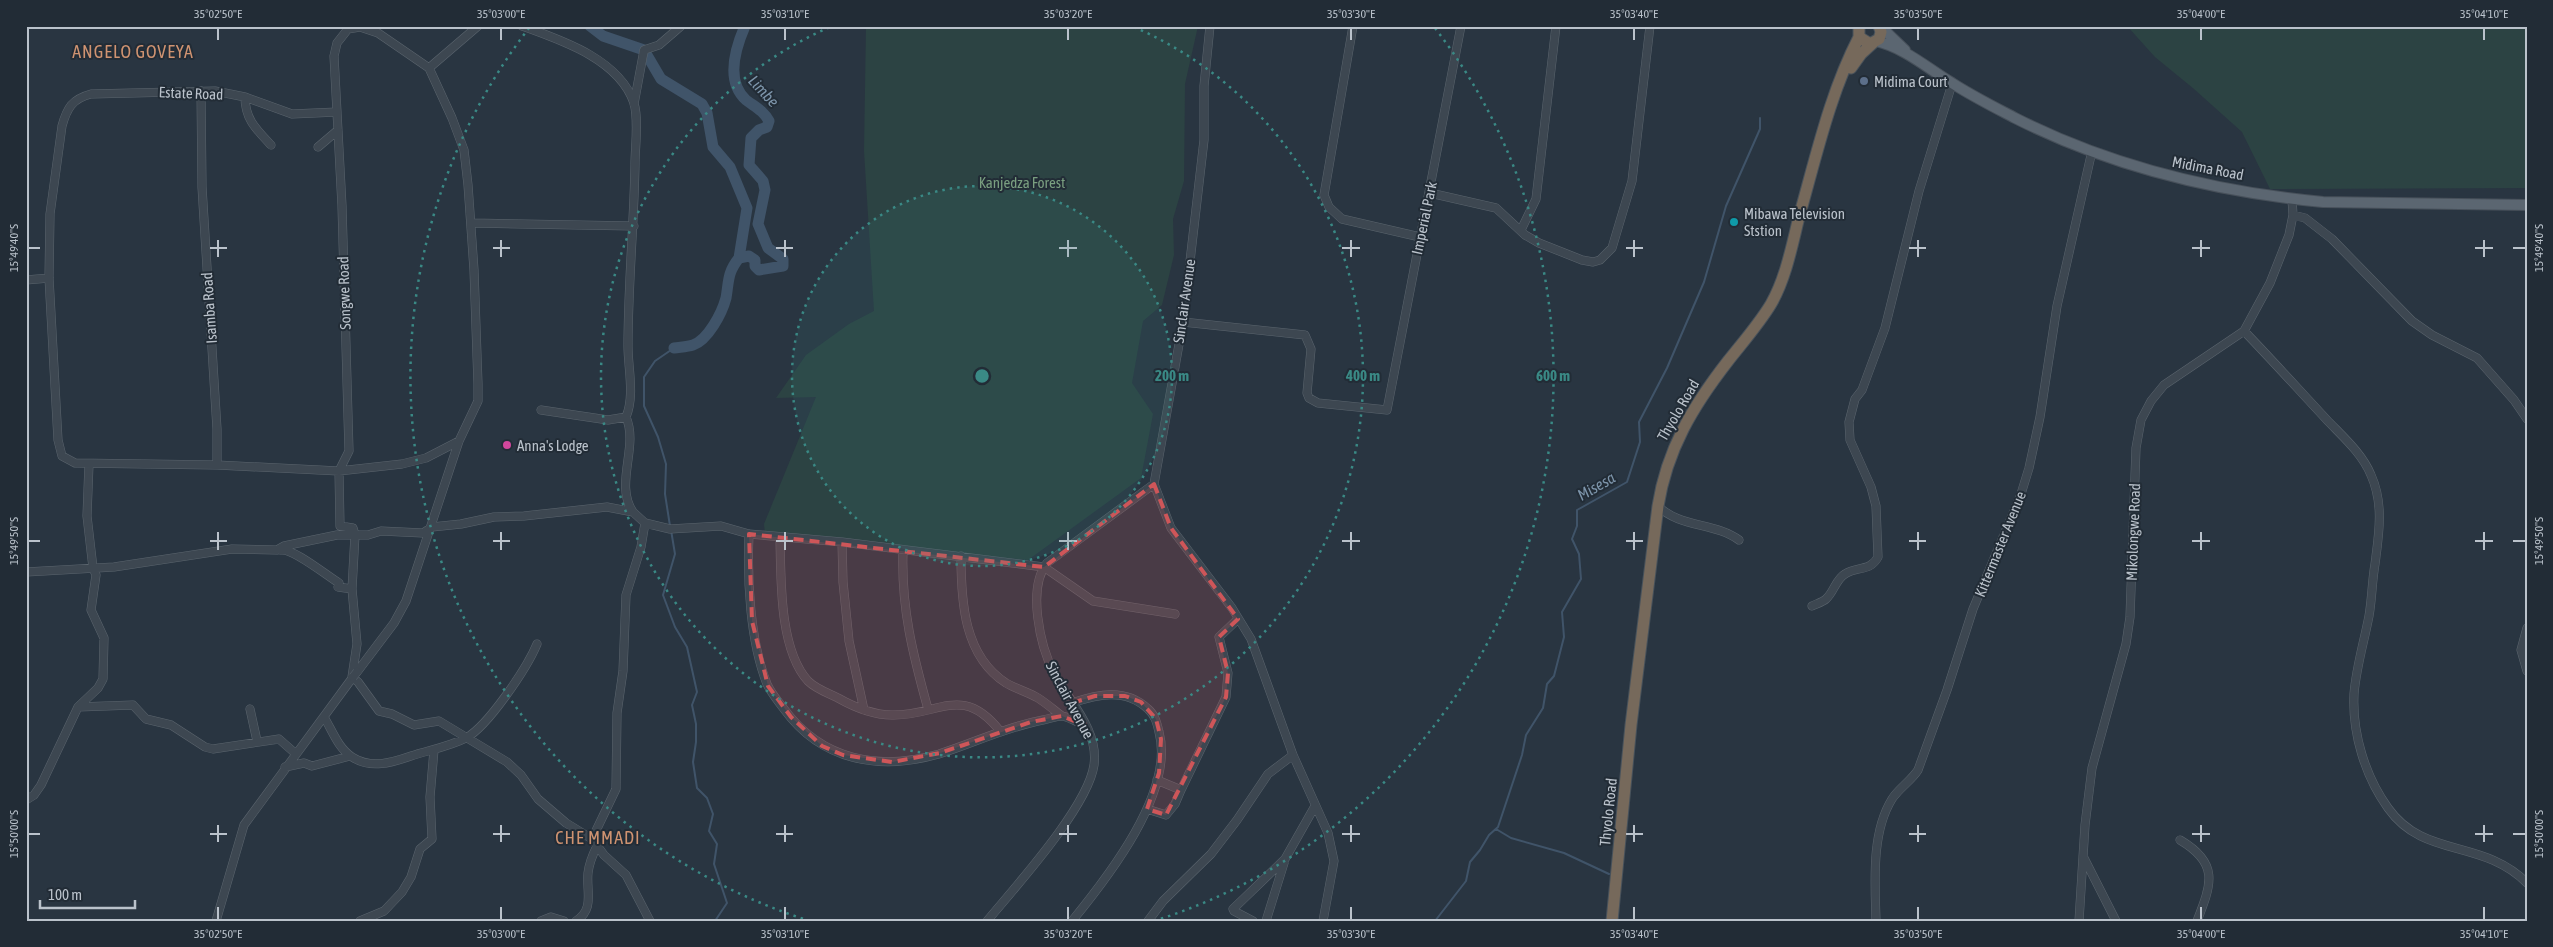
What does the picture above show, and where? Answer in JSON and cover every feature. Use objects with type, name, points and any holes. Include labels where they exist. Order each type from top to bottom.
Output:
[{"type":"highway","points":[[1858,30],[1863,42],[1875,42],[1880,36],[1879,26]]},
{"type":"highway","name":"Thyolo Road","points":[[1614,920],[1631,725],[1658,506],[1664,472],[1684,423],[1699,399],[1755,328],[1772,302],[1790,253],[1836,91],[1858,30]]},
{"type":"highway","name":"Thyolo Road","points":[[1836,91],[1861,54],[1875,42]]},
{"type":"main road","name":"Midima Road","points":[[1879,26],[1911,56]]},
{"type":"main road","name":"Midima Road","points":[[1875,42],[1889,44],[1911,56],[1952,84],[2014,118],[2092,151],[2157,173],[2292,199],[2356,204],[2527,206]]},
{"type":"street","points":[[216,921],[244,825],[277,784],[285,767],[394,623],[406,601],[459,441],[478,400],[478,344],[471,223],[464,150],[429,68],[378,33],[355,26]]},
{"type":"street","name":"Songwe Road","points":[[339,471],[349,451],[334,56],[342,36],[348,29],[355,26]]},
{"type":"street","points":[[429,68],[478,26]]},
{"type":"street","points":[[522,26],[582,50],[614,74],[634,104]]},
{"type":"street","points":[[626,417],[630,407],[628,347],[634,226],[636,122],[634,104],[644,50],[659,46],[681,26]]},
{"type":"street","name":"Sinclair Avenue","points":[[1154,484],[1182,322],[1204,140],[1204,86],[1210,26]]},
{"type":"street","points":[[1353,26],[1324,195],[1329,207],[1342,219],[1420,237]]},
{"type":"street","name":"Imperial Park","points":[[1182,322],[1305,335],[1311,349],[1307,393],[1309,398],[1318,403],[1387,410],[1461,26]]},
{"type":"street","points":[[1521,230],[1536,199],[1556,26]]},
{"type":"street","points":[[1430,192],[1496,208],[1539,243],[1589,262],[1600,260],[1612,248],[1632,181],[1650,26]]},
{"type":"street","points":[[1812,606],[1827,598],[1842,575],[1850,571],[1869,567],[1874,564],[1878,557],[1876,506],[1871,487],[1850,440],[1849,422],[1856,399],[1862,390],[1885,328],[1919,191],[1952,84]]},
{"type":"street","name":"Estate Road","points":[[49,278],[50,214],[59,146],[66,112],[73,101],[91,94],[201,91],[245,97],[292,114],[314,115],[337,112]]},
{"type":"street","name":"Isamba Road","points":[[201,91],[202,187],[217,429],[216,465]]},
{"type":"street","points":[[245,97],[245,109],[248,119],[271,145]]},
{"type":"street","points":[[318,147],[338,130]]},
{"type":"street","name":"Kittermaster Avenue","points":[[1876,921],[1877,854],[1879,837],[1886,813],[1896,793],[1911,780],[1918,770],[1947,690],[1973,609],[2021,494],[2029,468],[2040,417],[2057,306],[2092,151]]},
{"type":"street","name":"Mikolongwe Road","points":[[2079,921],[2083,856],[2092,768],[2126,644],[2130,616],[2136,448],[2141,420],[2151,401],[2164,385],[2244,331],[2270,283],[2286,245],[2293,214],[2292,199]]},
{"type":"street","points":[[2293,214],[2305,218],[2332,239],[2412,321],[2432,335],[2477,358],[2514,400],[2527,420]]},
{"type":"street","points":[[471,223],[634,226]]},
{"type":"street","points":[[26,280],[49,278],[55,420],[59,447],[67,460],[88,464],[216,465],[339,471],[402,464],[426,458],[459,441]]},
{"type":"street","points":[[2244,331],[2359,455],[2374,482],[2380,504],[2380,525],[2369,614],[2354,696],[2355,716],[2361,751],[2374,787],[2399,823],[2408,830],[2447,846],[2493,858],[2515,870],[2527,883]]},
{"type":"street","points":[[541,410],[608,420],[626,417]]},
{"type":"street","points":[[626,417],[629,422],[629,458],[626,493],[633,512],[645,523],[670,529],[721,526],[749,534],[780,538],[842,542],[1044,567],[1094,601],[1175,614]]},
{"type":"street","points":[[26,800],[41,785],[78,707],[98,688],[103,679],[104,638],[91,610],[96,575],[93,568],[87,516],[88,464]]},
{"type":"street","points":[[339,471],[340,526],[353,528],[355,535],[352,589],[357,644],[354,675],[358,682],[379,711],[392,714],[414,725],[439,722],[507,762],[521,774],[530,791],[566,823],[594,843],[626,875],[650,921]]},
{"type":"street","points":[[1044,567],[1100,522],[1154,484],[1171,528],[1251,639],[1264,670],[1293,755],[1328,833],[1334,857],[1332,880],[1323,921]]},
{"type":"street","points":[[1658,506],[1674,519],[1725,532],[1739,540]]},
{"type":"street","points":[[277,550],[284,546],[337,534],[368,535],[381,531],[423,533],[432,527],[494,518],[607,507],[633,512]]},
{"type":"street","points":[[576,921],[589,906],[588,871],[594,843],[616,789],[617,713],[624,663],[626,596],[641,547],[645,523]]},
{"type":"street","points":[[749,534],[750,596],[763,673],[772,692],[806,733],[822,746],[843,755],[892,762],[940,754],[1000,731],[1062,716]]},
{"type":"street","points":[[780,538],[787,638],[793,659],[813,685],[864,710],[892,716],[952,704],[962,704],[986,714],[1000,731]]},
{"type":"street","points":[[842,542],[842,582],[849,641],[864,710]]},
{"type":"street","points":[[26,572],[93,568],[170,560],[232,549],[287,549],[296,553],[307,563],[339,584],[338,587],[352,589]]},
{"type":"street","points":[[903,550],[902,584],[907,628],[928,709]]},
{"type":"street","points":[[961,556],[962,592],[966,622],[980,660],[1005,683],[1038,698],[1062,716],[1086,726]]},
{"type":"street","name":"Sinclair Avenue","points":[[987,921],[1065,823],[1088,784],[1095,755],[1094,743],[1052,668],[1041,636],[1037,594],[1044,567]]},
{"type":"street","points":[[1147,809],[1166,815],[1175,804],[1226,697],[1228,673],[1219,637],[1238,619]]},
{"type":"street","points":[[2527,628],[2521,650],[2527,671]]},
{"type":"street","points":[[324,717],[340,746],[350,756],[364,763],[376,765],[390,763],[434,750],[466,738],[489,716],[528,663],[537,644]]},
{"type":"street","points":[[1072,703],[1092,696],[1119,695],[1141,702],[1154,716],[1161,739],[1157,780],[1147,809],[1111,868],[1072,921]]},
{"type":"street","points":[[78,707],[133,705],[146,719],[170,725],[205,747],[213,749],[257,741],[281,739],[296,754]]},
{"type":"street","points":[[250,709],[257,741]]},
{"type":"street","points":[[360,921],[384,910],[402,892],[411,877],[420,849],[432,839],[430,797],[434,750]]},
{"type":"street","points":[[1148,921],[1158,906],[1210,854],[1237,820],[1268,774],[1293,755]]},
{"type":"street","points":[[285,767],[304,763],[312,766],[350,756]]},
{"type":"street","points":[[1157,780],[1181,790]]},
{"type":"street","points":[[1266,921],[1285,859],[1315,806]]},
{"type":"street","points":[[2180,840],[2196,849],[2207,864],[2206,898],[2197,921]]},
{"type":"street","points":[[2083,856],[2116,921]]},
{"type":"street","points":[[1253,921],[1234,912],[1233,909],[1285,859]]},
{"type":"street","points":[[541,921],[551,917],[564,921]]},
{"type":"highlighted area","points":[[1154,484],[1171,528],[1238,619],[1219,637],[1228,673],[1226,697],[1166,815],[1147,809],[1159,773],[1161,739],[1156,719],[1141,702],[1125,696],[1095,696],[1072,703],[1086,726],[1062,716],[1031,722],[940,753],[892,762],[843,755],[822,746],[791,717],[768,686],[752,621],[749,534],[1044,567]]},
{"type":"green space","name":"Kanjedza Forest","points":[[866,26],[1198,26],[1185,84],[1184,181],[1173,219],[1174,255],[1162,305],[1143,321],[1132,383],[1153,414],[1141,478],[1028,560],[765,534],[764,524],[816,397],[776,398],[806,355],[849,324],[874,311],[864,151]]},
{"type":"green space","points":[[2127,26],[2527,26],[2527,188],[2270,189],[2242,132],[2155,57]]},
{"type":"waterway","points":[[590,26],[603,36],[644,50],[661,79],[702,104],[707,113],[713,147],[730,167],[747,208],[739,258]]},
{"type":"waterway","name":"Limbe","points":[[674,348],[693,345],[704,338],[709,332],[724,304],[730,273],[739,258],[749,256],[755,260],[755,266],[759,270],[783,266],[783,259],[768,248],[758,224],[765,190],[763,181],[749,165],[751,138],[759,130],[767,127],[769,121],[740,92],[734,74],[735,55],[745,26]]},
{"type":"waterway","name":"Misesa","points":[[1435,921],[1466,881],[1470,862],[1489,835],[1498,827],[1522,755],[1526,735],[1543,708],[1547,684],[1554,676],[1564,637],[1562,612],[1581,579],[1579,554],[1572,539],[1577,526],[1577,510],[1627,482],[1640,442],[1639,422],[1667,368],[1704,282],[1726,206],[1760,129],[1760,118]]},
{"type":"waterway","points":[[670,526],[665,494],[666,464],[658,437],[644,406],[644,377],[655,361],[674,348]]},
{"type":"waterway","points":[[671,530],[675,554],[663,595],[675,627],[687,647],[697,692],[692,705],[696,724],[693,762],[697,788],[707,798],[713,814],[709,831],[717,844],[714,864],[727,903],[715,921]]},
{"type":"waterway","points":[[1496,829],[1511,838],[1564,853],[1609,874]]},
{"type":"place","name":"Midima Court","points":[[1864,81]]},
{"type":"place","name":"Mibawa Television Ststion","points":[[1734,222]]},
{"type":"place","name":"Anna's Lodge","points":[[507,445]]},
{"type":"district","name":"ANGELO GOVEYA","points":[[133,51]]},
{"type":"district","name":"CHE MMADI","points":[[598,837]]}]
